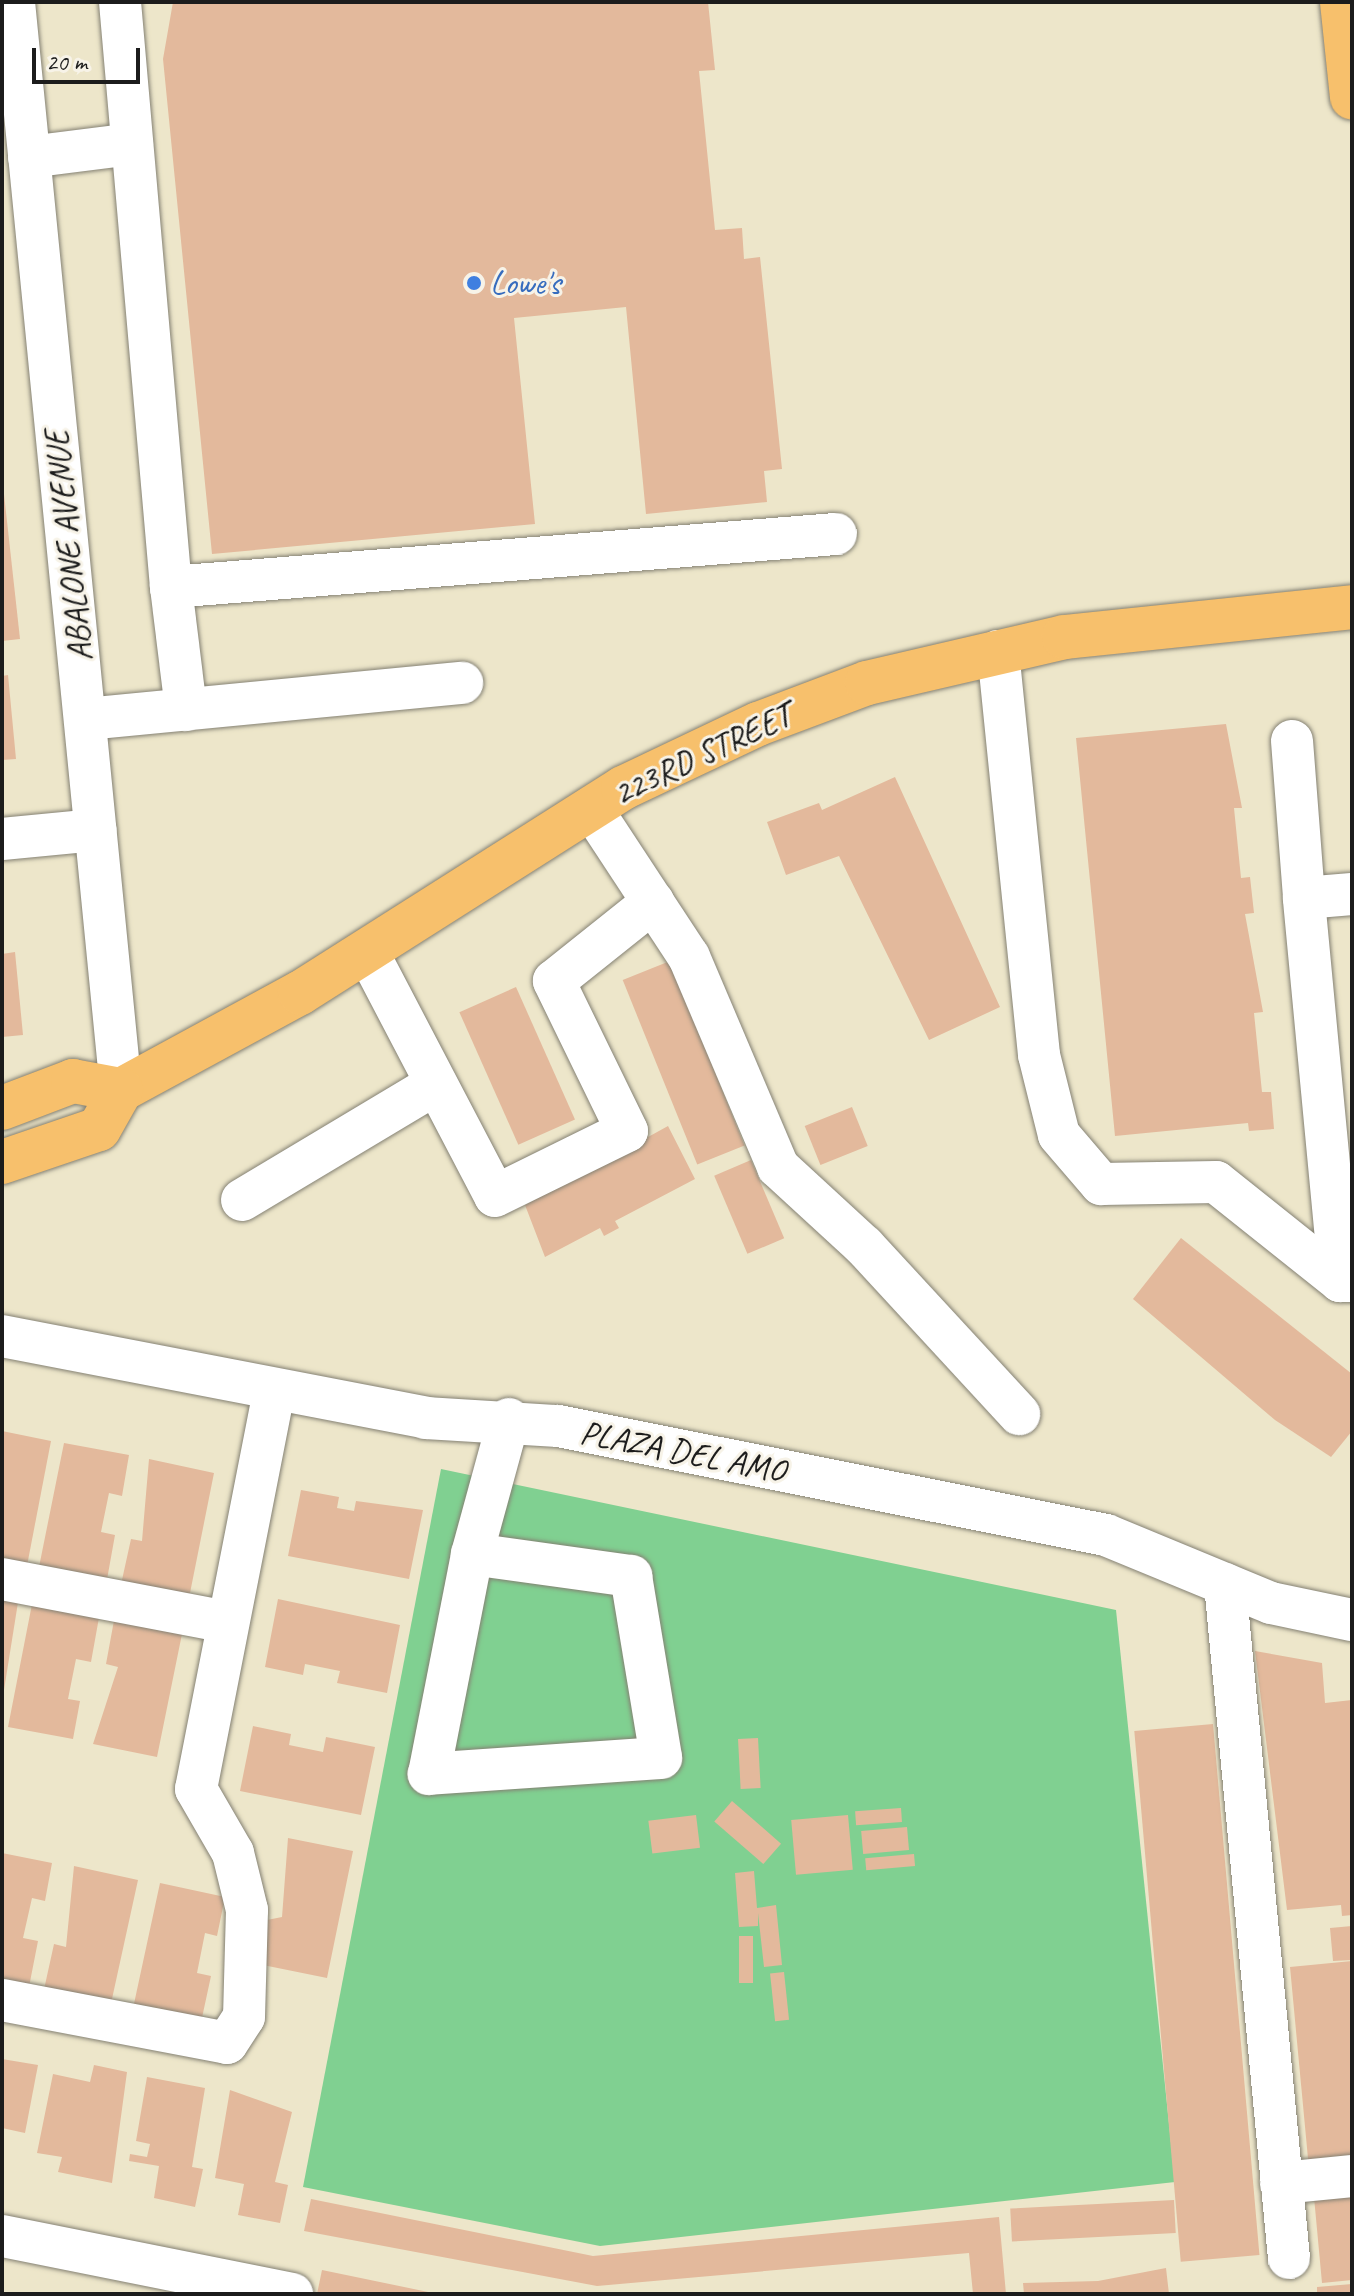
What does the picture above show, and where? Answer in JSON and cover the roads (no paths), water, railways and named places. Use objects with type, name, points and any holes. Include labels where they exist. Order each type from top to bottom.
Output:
[{"type":"main road","points":[[1342,2],[1352,97]]},
{"type":"main road","name":"223RD STREET","points":[[121,1090],[367,951],[591,808],[732,734],[835,694],[998,651],[1159,623],[1352,607]]},
{"type":"main road","points":[[2,1108],[73,1081],[121,1090],[99,1129],[2,1162]]},
{"type":"street","name":"ABALONE AVENUE","points":[[14,2],[121,1090]]},
{"type":"street","points":[[120,2],[171,587],[186,710]]},
{"type":"street","points":[[29,157],[132,144]]},
{"type":"street","points":[[171,587],[836,534]]},
{"type":"street","points":[[998,651],[1039,1055],[1059,1135],[1101,1184],[1216,1182],[1346,1281]]},
{"type":"street","points":[[86,719],[462,683]]},
{"type":"street","points":[[1292,741],[1304,898],[1346,1281]]},
{"type":"street","points":[[591,808],[689,957],[778,1167],[864,1246],[1019,1414]]},
{"type":"street","points":[[2,839],[96,830]]},
{"type":"street","points":[[1304,898],[1352,894]]},
{"type":"street","points":[[367,951],[495,1196],[627,1131],[554,981],[653,902]]},
{"type":"street","points":[[242,1200],[436,1084]]},
{"type":"street","name":"PLAZA DEL AMO","points":[[2,1336],[426,1418],[509,1419],[1106,1535],[1271,1603],[1352,1620]]},
{"type":"street","points":[[2,2000],[227,2043],[244,2017],[247,1910],[233,1853],[196,1789],[274,1390]]},
{"type":"street","points":[[472,1554],[631,1576],[661,1758],[429,1774],[472,1554],[509,1419]]},
{"type":"street","points":[[2,1579],[228,1622]]},
{"type":"street","points":[[1225,1584],[1289,2258]]},
{"type":"street","points":[[1281,2183],[1352,2176]]},
{"type":"street","points":[[2,2236],[292,2294]]},
{"type":"place","name":"Lowe's","points":[[474,283]]}]
